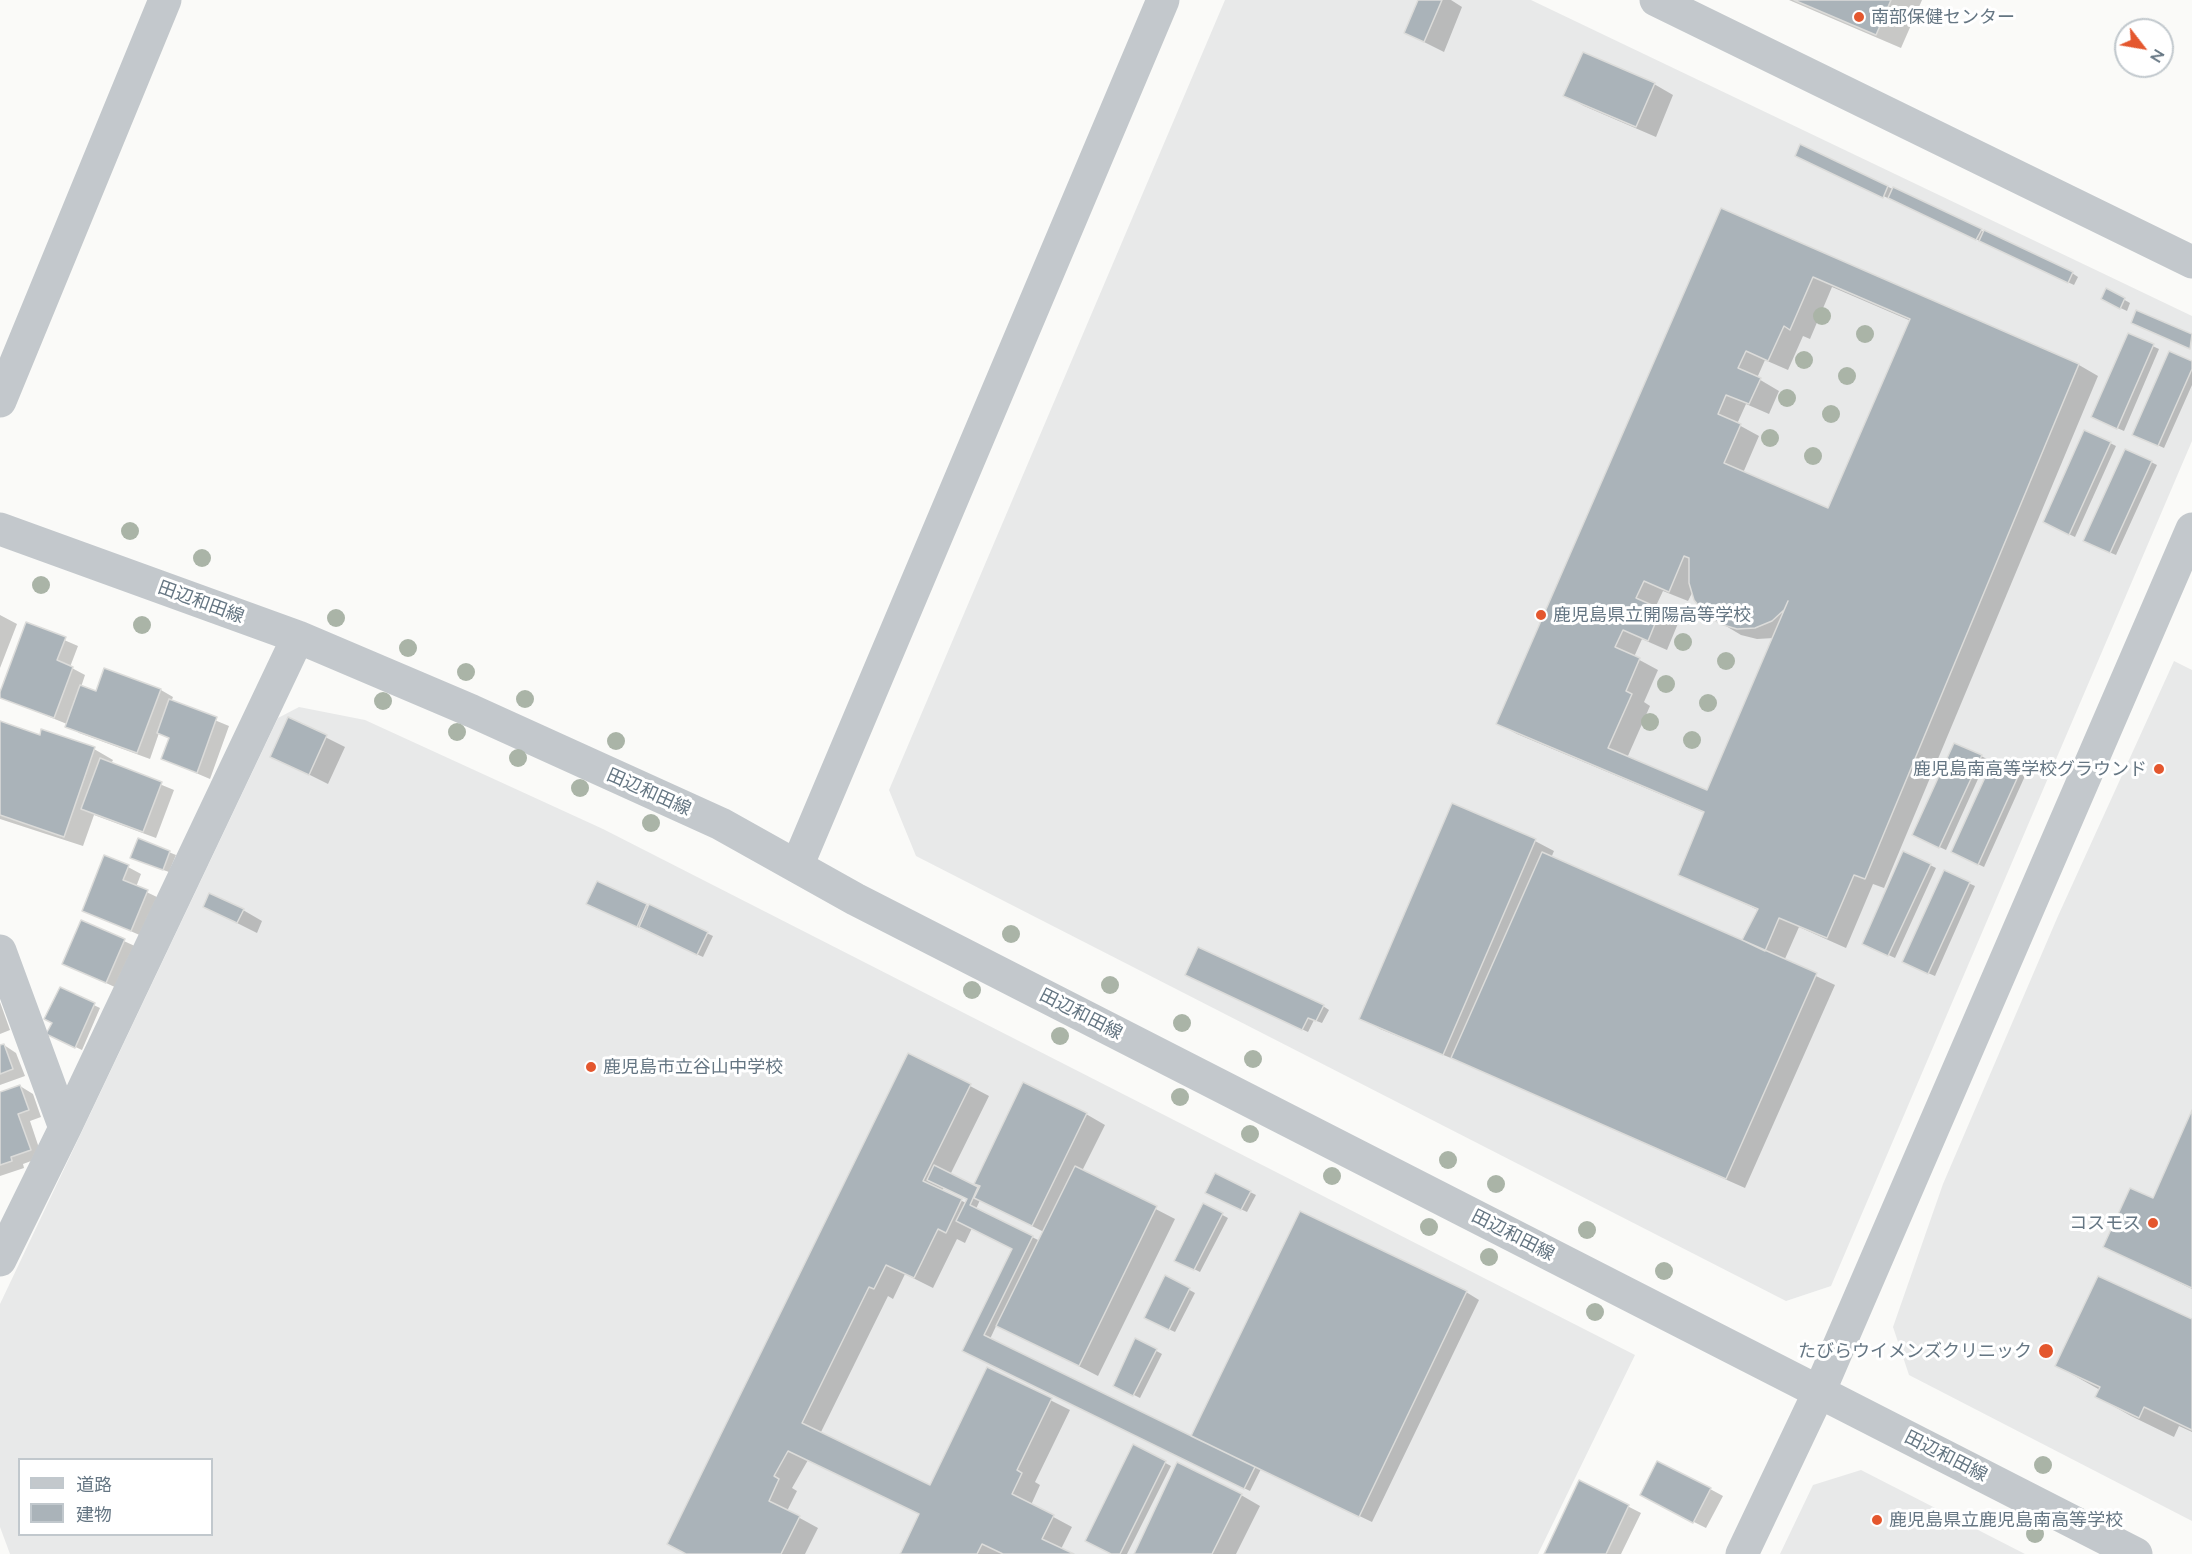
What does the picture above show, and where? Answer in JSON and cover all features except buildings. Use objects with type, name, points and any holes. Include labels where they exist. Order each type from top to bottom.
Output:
[{"type":"street","points":[[0,401],[165,0]]},
{"type":"street","points":[[797,866],[1163,0]]},
{"type":"street","points":[[1656,0],[2192,262]]},
{"type":"street","name":"田辺和田線","points":[[0,529],[298,637],[472,711],[721,824],[855,899],[2136,1554]]},
{"type":"street","points":[[1742,1554],[1818,1392],[2192,529]]},
{"type":"street","points":[[0,1260],[298,637]]},
{"type":"street","points":[[0,951],[65,1128]]},
{"type":"shaded area","name":"鹿児島県立開陽高等学校","points":[[1225,0],[1531,0],[2192,316],[2192,441],[1831,1286],[1786,1301],[916,856],[889,790]]},
{"type":"shaded area","points":[[2174,661],[2192,670],[2192,1521],[1909,1375],[1893,1327],[1943,1184],[2058,916]]},
{"type":"shaded area","name":"鹿児島市立谷山中学校","points":[[299,707],[365,720],[603,829],[1635,1355],[1538,1554],[10,1554],[0,1527],[0,1304],[278,718]]},
{"type":"shaded area","name":"鹿児島県立鹿児島南高等学校","points":[[1861,1470],[2025,1554],[1780,1554],[1813,1485]]},
{"type":"place","name":"南部保健センター","points":[[1859,17]]},
{"type":"place","name":"鹿児島県立開陽高等学校","points":[[1541,615]]},
{"type":"place","name":"鹿児島南高等学校グラウンド","points":[[2159,769]]},
{"type":"place","name":"鹿児島市立谷山中学校","points":[[591,1067]]},
{"type":"place","name":"コスモス","points":[[2153,1223]]},
{"type":"place","name":"たびらウイメンズクリニック","points":[[2046,1351]]},
{"type":"place","name":"鹿児島県立鹿児島南高等学校","points":[[1877,1520]]}]
